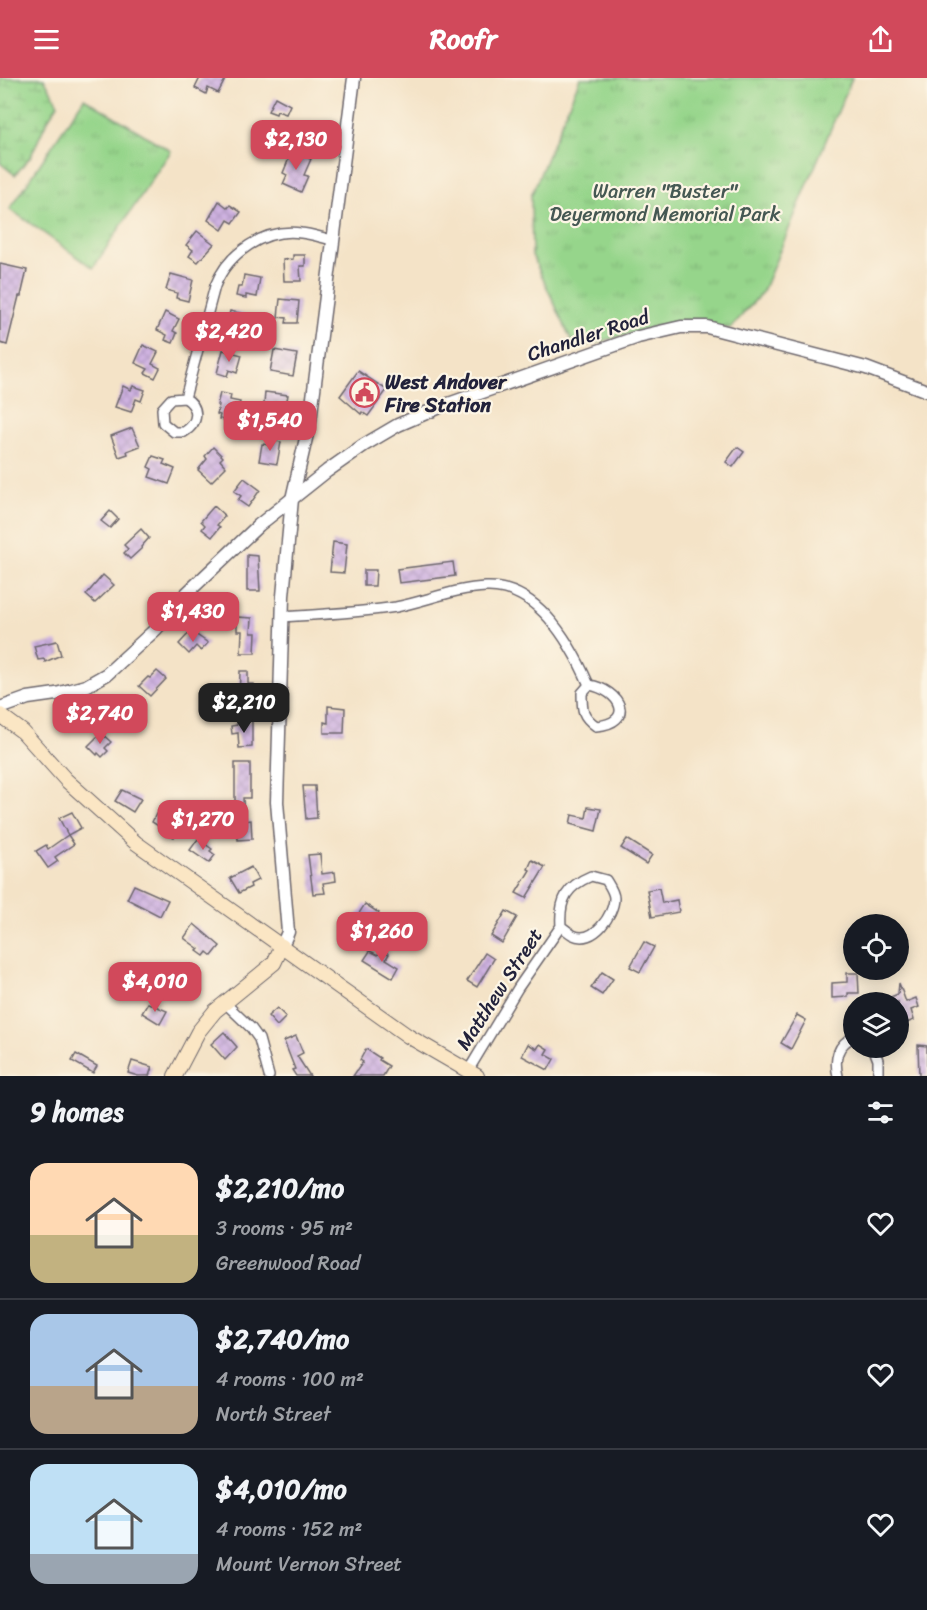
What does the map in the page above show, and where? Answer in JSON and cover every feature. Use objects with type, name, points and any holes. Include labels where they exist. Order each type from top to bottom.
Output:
[{"type":"main road","points":[[0,715],[22,732],[66,780],[136,843],[408,1036],[472,1073]]},
{"type":"main road","points":[[175,1076],[198,1032],[215,1011],[274,963],[282,946]]},
{"type":"street","points":[[282,946],[288,932],[277,802],[283,617],[292,500],[310,421],[354,78]]},
{"type":"street","points":[[185,398],[215,286],[219,276],[231,260],[249,244],[275,234],[300,233],[333,240]]},
{"type":"street","name":"Chandler Road","points":[[0,708],[28,698],[86,686],[107,674],[156,629],[185,595],[259,525],[364,445],[398,425],[440,407],[607,347],[681,327],[700,326],[866,368],[927,391]]},
{"type":"street","points":[[283,617],[396,607],[486,587],[513,592],[531,602],[547,616],[567,643],[590,685],[608,690],[618,701],[620,713],[616,721],[596,726],[585,718],[582,693],[590,685]]},
{"type":"street","name":"Matthew Street","points":[[472,1073],[518,988],[561,926],[562,902],[567,891],[575,882],[591,876],[606,880],[614,896],[606,921],[591,934],[581,937],[572,935],[561,926]]},
{"type":"street","points":[[225,1003],[259,1039],[268,1076]]},
{"type":"street","points":[[838,1076],[837,1053],[843,1043]]},
{"type":"street","points":[[877,1058],[878,1076]]},
{"type":"green space","points":[[0,78],[44,78],[58,104],[47,121],[31,156],[15,175],[0,163],[2,128],[0,127]]},
{"type":"green space","name":"Warren \"Buster\" Deyermond Memorial Park","points":[[580,78],[852,78],[763,291],[731,328],[656,327],[575,348],[532,255],[531,196]]},
{"type":"green space","points":[[84,98],[171,151],[93,268],[10,209]]},
{"type":"building","points":[[200,78],[226,78],[218,93],[208,88],[206,94],[195,88]]},
{"type":"building","points":[[275,97],[290,105],[286,114],[268,111]]},
{"type":"building","points":[[292,151],[311,159],[304,175],[308,176],[301,192],[283,184],[287,175],[283,173]]},
{"type":"building","points":[[219,201],[228,208],[230,205],[241,212],[233,223],[228,220],[222,230],[208,220]]},
{"type":"building","points":[[197,231],[214,244],[198,262],[189,256],[193,250],[186,245]]},
{"type":"building","points":[[293,255],[305,255],[305,266],[300,266],[301,281],[284,281],[283,260],[293,259]]},
{"type":"building","points":[[0,264],[27,270],[7,345],[0,343]]},
{"type":"building","points":[[171,274],[193,280],[188,301],[176,298],[177,293],[166,290]]},
{"type":"building","points":[[244,275],[260,278],[257,297],[236,296],[238,287],[242,287]]},
{"type":"building","points":[[280,299],[299,301],[297,323],[286,323],[287,318],[278,317]]},
{"type":"building","points":[[230,311],[252,316],[248,337],[225,332]]},
{"type":"building","points":[[165,312],[179,319],[173,331],[177,333],[173,343],[165,340],[167,335],[157,330]]},
{"type":"building","points":[[143,345],[158,352],[152,364],[160,368],[155,378],[145,373],[148,369],[135,363]]},
{"type":"building","points":[[223,350],[242,355],[237,373],[229,370],[227,376],[217,373]]},
{"type":"building","points":[[274,350],[297,354],[293,376],[270,372]]},
{"type":"building","name":"West Andover Fire Station","points":[[358,371],[387,390],[368,416],[362,412],[361,414],[340,396]]},
{"type":"building","points":[[123,386],[131,390],[133,386],[145,390],[141,401],[136,399],[131,412],[115,407]]},
{"type":"building","points":[[265,392],[288,395],[286,405],[279,404],[278,412],[274,411],[274,418],[263,416]]},
{"type":"building","points":[[220,393],[231,395],[230,400],[240,402],[236,422],[219,419],[220,415],[217,414],[219,405],[217,405]]},
{"type":"building","points":[[132,428],[140,446],[119,457],[111,436]]},
{"type":"building","points":[[271,440],[281,442],[277,464],[259,461],[262,444],[270,445]]},
{"type":"building","points":[[213,447],[223,457],[220,460],[226,467],[211,482],[198,470]]},
{"type":"building","points":[[737,447],[744,452],[733,467],[726,462]]},
{"type":"building","points":[[153,456],[165,460],[163,464],[175,469],[169,484],[149,477],[152,469],[148,467]]},
{"type":"building","points":[[244,478],[260,490],[248,507],[238,500],[241,496],[234,491]]},
{"type":"building","points":[[214,506],[225,516],[217,525],[220,527],[212,537],[202,529],[205,525],[201,521]]},
{"type":"building","points":[[110,511],[118,519],[110,528],[101,521]]},
{"type":"building","points":[[141,529],[149,538],[130,559],[124,553],[128,549],[124,545]]},
{"type":"building","points":[[333,542],[347,544],[344,573],[330,572]]},
{"type":"building","points":[[247,555],[258,556],[260,591],[247,591]]},
{"type":"building","points":[[453,562],[455,576],[399,583],[397,569]]},
{"type":"building","points":[[364,570],[376,570],[375,586],[364,586]]},
{"type":"building","points":[[103,575],[114,585],[95,603],[86,595]]},
{"type":"building","points":[[215,604],[224,612],[214,624],[205,616]]},
{"type":"building","points":[[237,617],[252,618],[251,633],[256,633],[255,653],[241,653],[242,631],[237,631]]},
{"type":"building","points":[[191,631],[208,643],[201,651],[196,646],[189,654],[179,644]]},
{"type":"building","points":[[57,641],[61,655],[45,662],[44,659],[38,660],[34,646]]},
{"type":"building","points":[[157,671],[166,679],[150,696],[139,686]]},
{"type":"building","points":[[240,671],[248,671],[248,684],[254,684],[253,704],[239,703]]},
{"type":"building","points":[[328,706],[345,708],[344,733],[324,733],[324,722],[328,723]]},
{"type":"building","points":[[252,721],[252,747],[239,748],[238,733],[232,734],[231,726]]},
{"type":"building","points":[[101,733],[111,742],[105,748],[108,751],[102,757],[88,746]]},
{"type":"building","points":[[235,763],[250,763],[250,798],[243,798],[244,821],[251,820],[252,839],[238,840],[237,825],[231,826],[230,818],[234,818],[235,812]]},
{"type":"building","points":[[303,786],[315,786],[317,818],[306,819]]},
{"type":"building","points":[[122,790],[141,799],[133,812],[115,801]]},
{"type":"building","points":[[588,807],[601,809],[596,831],[570,824],[572,815],[586,818]]},
{"type":"building","points":[[72,812],[81,828],[68,835],[59,818]]},
{"type":"building","points":[[156,814],[178,825],[174,837],[164,833],[165,831],[152,822]]},
{"type":"building","points":[[68,835],[74,844],[55,857],[58,861],[48,868],[36,851],[46,845],[48,849]]},
{"type":"building","points":[[198,839],[212,849],[210,851],[215,855],[209,863],[190,850]]},
{"type":"building","points":[[627,839],[652,855],[646,864],[621,848]]},
{"type":"building","points":[[320,854],[322,874],[335,872],[336,881],[323,883],[325,893],[313,894],[308,855]]},
{"type":"building","points":[[532,860],[545,867],[526,898],[516,893],[530,870],[528,869]]},
{"type":"building","points":[[251,867],[258,880],[250,884],[251,887],[239,893],[230,878]]},
{"type":"building","points":[[134,885],[168,900],[160,916],[127,899]]},
{"type":"building","points":[[659,888],[662,903],[677,900],[679,912],[652,917],[647,890]]},
{"type":"building","points":[[365,904],[379,913],[366,933],[352,924]]},
{"type":"building","points":[[506,911],[517,917],[502,943],[491,936]]},
{"type":"building","points":[[194,924],[220,946],[212,956],[207,952],[204,956],[197,951],[199,949],[184,938]]},
{"type":"building","points":[[644,942],[654,947],[640,972],[630,967]]},
{"type":"building","points":[[381,949],[389,954],[386,959],[399,967],[393,978],[364,960],[370,951],[378,955]]},
{"type":"building","points":[[485,953],[494,959],[477,987],[467,981]]},
{"type":"building","points":[[602,972],[613,979],[602,995],[591,988]]},
{"type":"building","points":[[847,980],[858,980],[859,992],[843,992],[843,997],[832,998],[832,983],[847,982]]},
{"type":"building","points":[[916,998],[919,1007],[911,1010],[914,1020],[909,1022],[909,1001]]},
{"type":"building","points":[[148,1003],[167,1011],[160,1024],[142,1013]]},
{"type":"building","points":[[277,1008],[286,1017],[277,1026],[268,1016]]},
{"type":"building","points":[[797,1015],[806,1020],[791,1049],[781,1043]]},
{"type":"building","points":[[224,1032],[237,1047],[225,1060],[211,1044]]},
{"type":"building","points":[[296,1036],[303,1053],[297,1056],[310,1076],[296,1076],[292,1070],[295,1069],[284,1041]]},
{"type":"building","points":[[528,1044],[537,1049],[540,1044],[548,1049],[545,1054],[554,1059],[548,1070],[522,1056]]},
{"type":"building","points":[[918,1045],[927,1046],[927,1076],[919,1076]]},
{"type":"building","points":[[366,1049],[389,1066],[383,1076],[353,1076],[363,1062],[360,1060]]},
{"type":"building","points":[[76,1054],[97,1066],[93,1073],[72,1061]]},
{"type":"building","points":[[132,1061],[152,1067],[149,1076],[128,1073]]},
{"type":"place","name":"West Andover Fire Station","points":[[364,393]]}]
